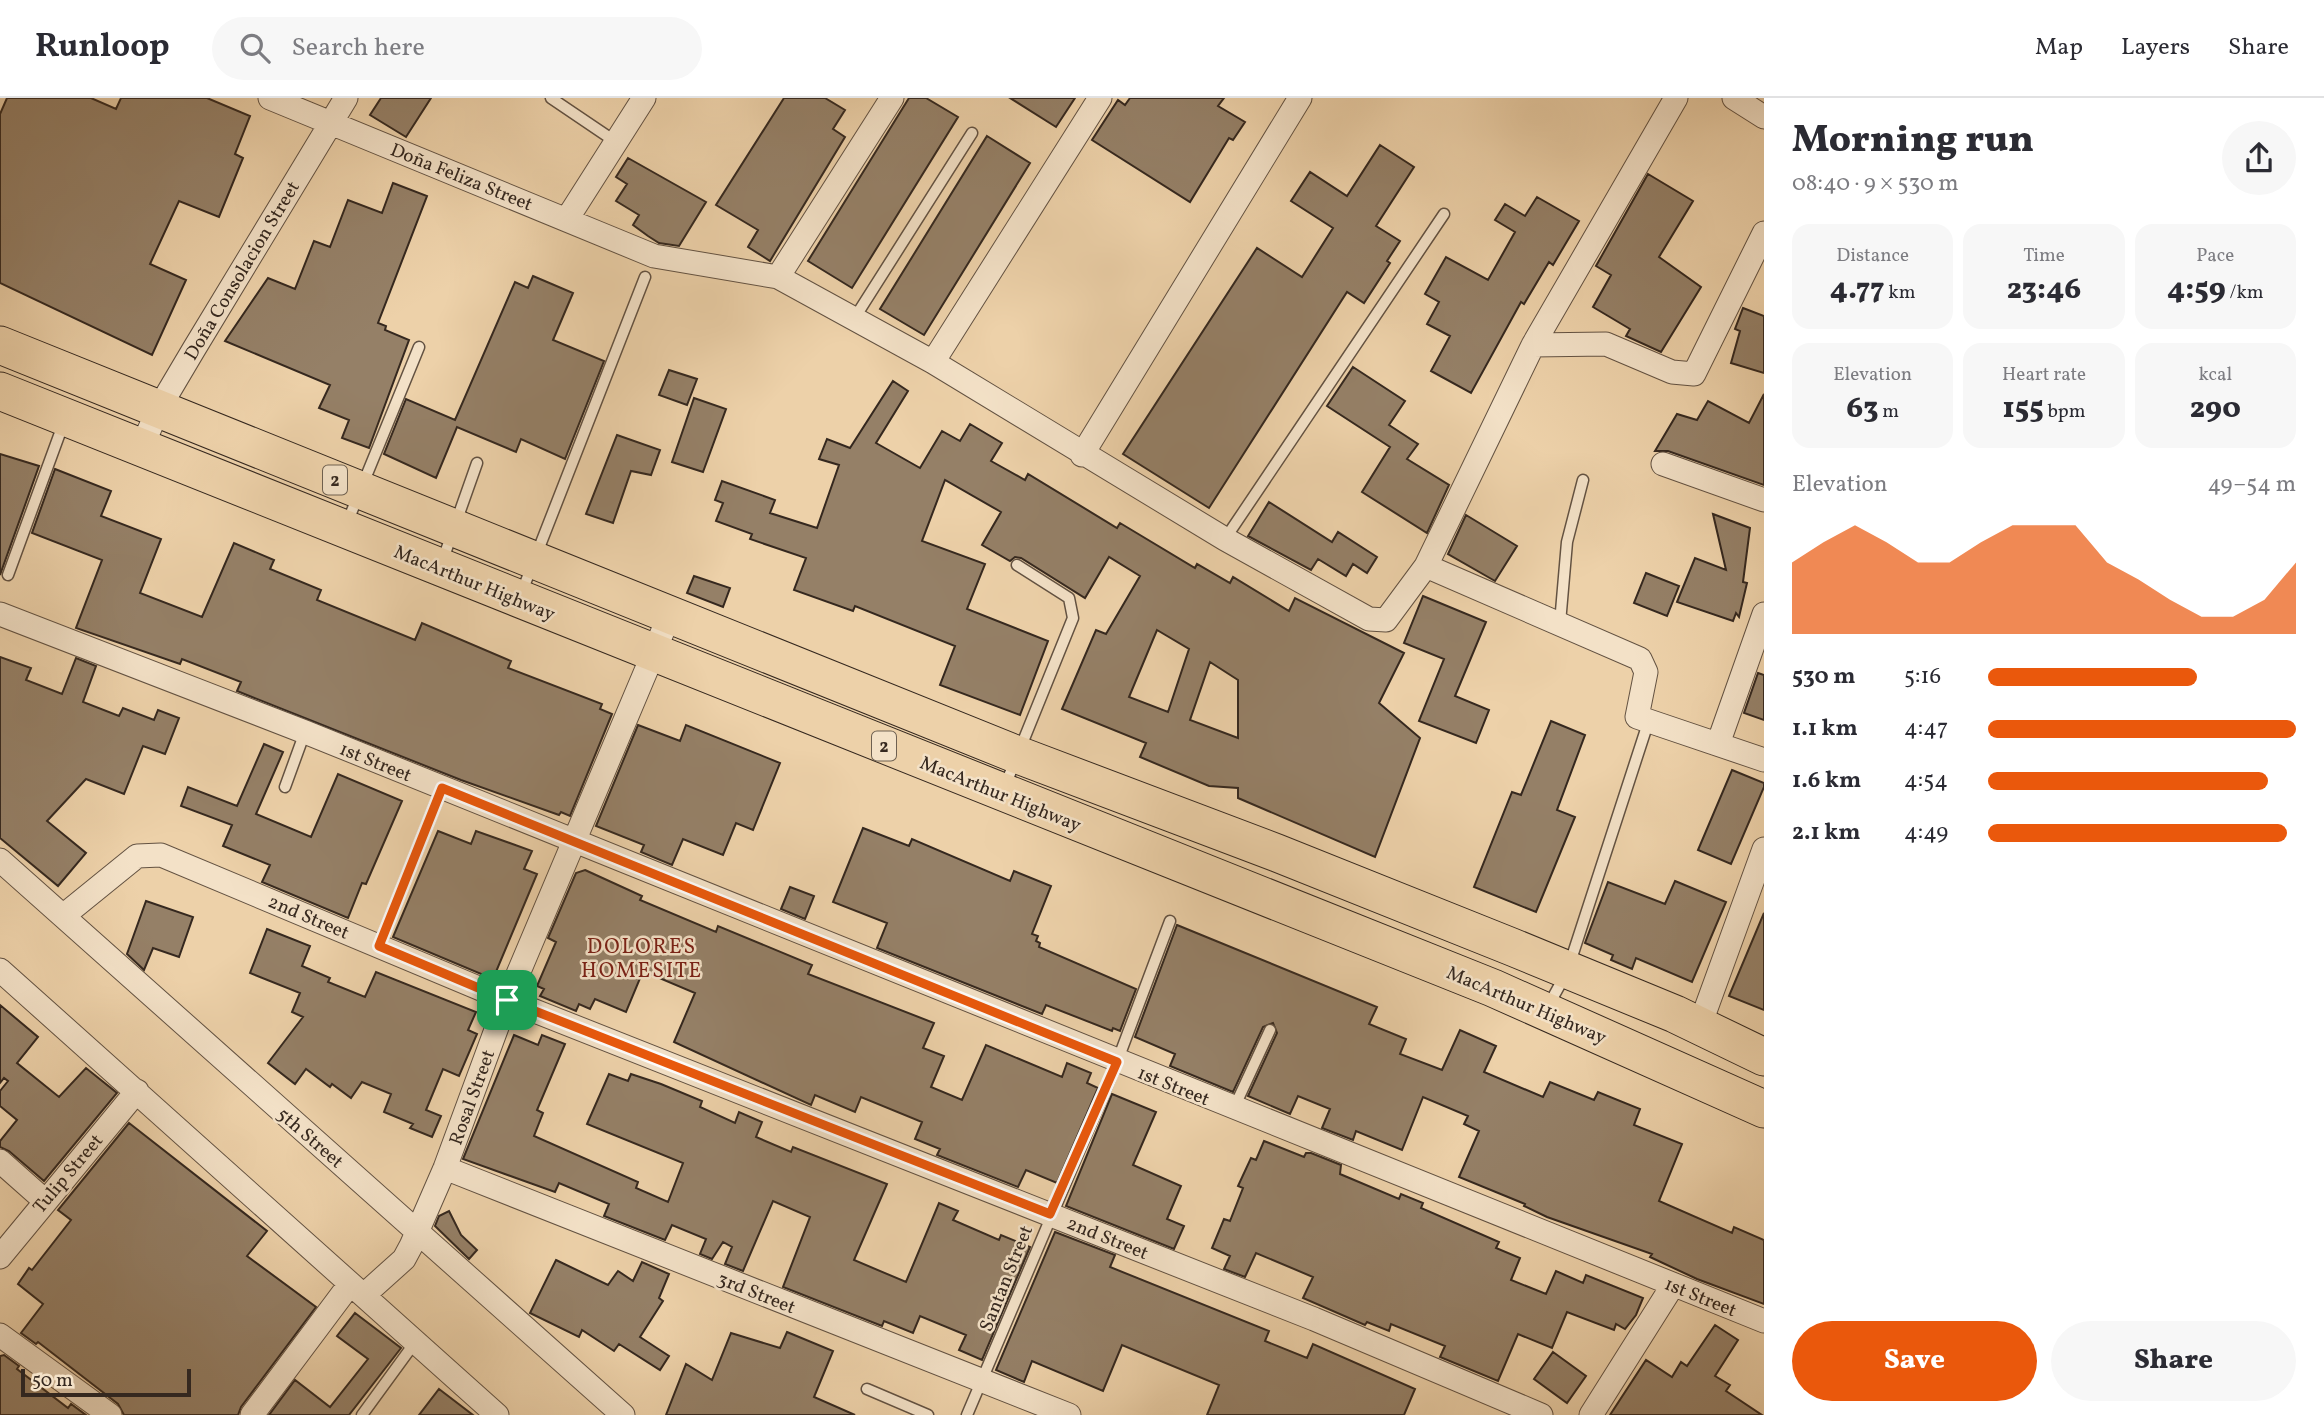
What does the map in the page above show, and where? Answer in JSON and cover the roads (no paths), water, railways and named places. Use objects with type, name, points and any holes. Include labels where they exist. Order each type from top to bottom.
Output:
[{"type":"highway","name":"2","points":[[0,345],[1018,755],[1277,853],[1700,1025],[1764,1057]]},
{"type":"highway","name":"MacArthur Highway","points":[[0,391],[1546,1010],[1764,1109]]},
{"type":"street","name":"Doña Feliza Street","points":[[270,98],[567,219],[650,267],[778,277],[933,362],[1082,455],[1369,619],[1386,620],[1426,566]]},
{"type":"street","name":"Doña Consolacion Street","points":[[142,446],[159,408],[346,98]]},
{"type":"street","points":[[567,219],[644,98]]},
{"type":"street","points":[[778,277],[892,98]]},
{"type":"street","points":[[933,362],[1100,98]]},
{"type":"street","points":[[1082,455],[1300,98]]},
{"type":"street","points":[[1676,98],[1533,345],[1426,566],[1640,660],[1646,672],[1637,717],[1764,760]]},
{"type":"street","points":[[1734,98],[1764,117]]},
{"type":"street","points":[[1533,345],[1606,344],[1672,372],[1694,374],[1764,233]]},
{"type":"street","points":[[1662,464],[1764,500]]},
{"type":"street","name":"1st Street","points":[[0,614],[305,732],[1764,1321]]},
{"type":"street","name":"Rosal Street","points":[[252,1415],[357,1289],[404,1259],[445,1168],[507,1000],[651,653],[670,614]]},
{"type":"street","points":[[1718,744],[1764,614]]},
{"type":"street","points":[[1700,1025],[1764,849]]},
{"type":"street","name":"2nd Street","points":[[63,916],[137,856],[149,853],[161,855],[507,1000],[1050,1214],[1541,1415]]},
{"type":"street","name":"5th Street","points":[[0,860],[623,1415]]},
{"type":"street","points":[[0,970],[497,1415]]},
{"type":"street","name":"Tulip Street","points":[[0,1257],[44,1200],[137,1091]]},
{"type":"street","points":[[0,1161],[44,1200]]},
{"type":"street","name":"3rd Street","points":[[445,1168],[1069,1415]]},
{"type":"street","points":[[1591,1415],[1673,1285]]},
{"type":"street","points":[[0,1335],[110,1415]]},
{"type":"lane","points":[[551,98],[616,142]]},
{"type":"lane","points":[[854,319],[972,133]]},
{"type":"lane","points":[[1225,539],[1444,214]]},
{"type":"lane","points":[[518,600],[650,267]]},
{"type":"lane","points":[[344,528],[419,347]]},
{"type":"lane","points":[[8,575],[66,416]]},
{"type":"lane","points":[[440,567],[477,463]]},
{"type":"lane","points":[[1560,623],[1567,542],[1583,480]]},
{"type":"lane","points":[[1003,793],[1073,618],[1069,598],[1017,565]]},
{"type":"lane","points":[[1546,1010],[1567,972],[1649,720]]},
{"type":"lane","points":[[285,787],[305,732]]},
{"type":"lane","points":[[379,946],[442,788]]},
{"type":"lane","name":"Santan Street","points":[[967,1415],[1050,1214],[1117,1062],[1170,921]]},
{"type":"lane","points":[[1234,1108],[1270,1030]]},
{"type":"lane","points":[[362,1415],[416,1341]]},
{"type":"lane","points":[[867,1389],[928,1415]]},
{"type":"district","name":"DOLORES HOMESITE","points":[[642,958]]}]
